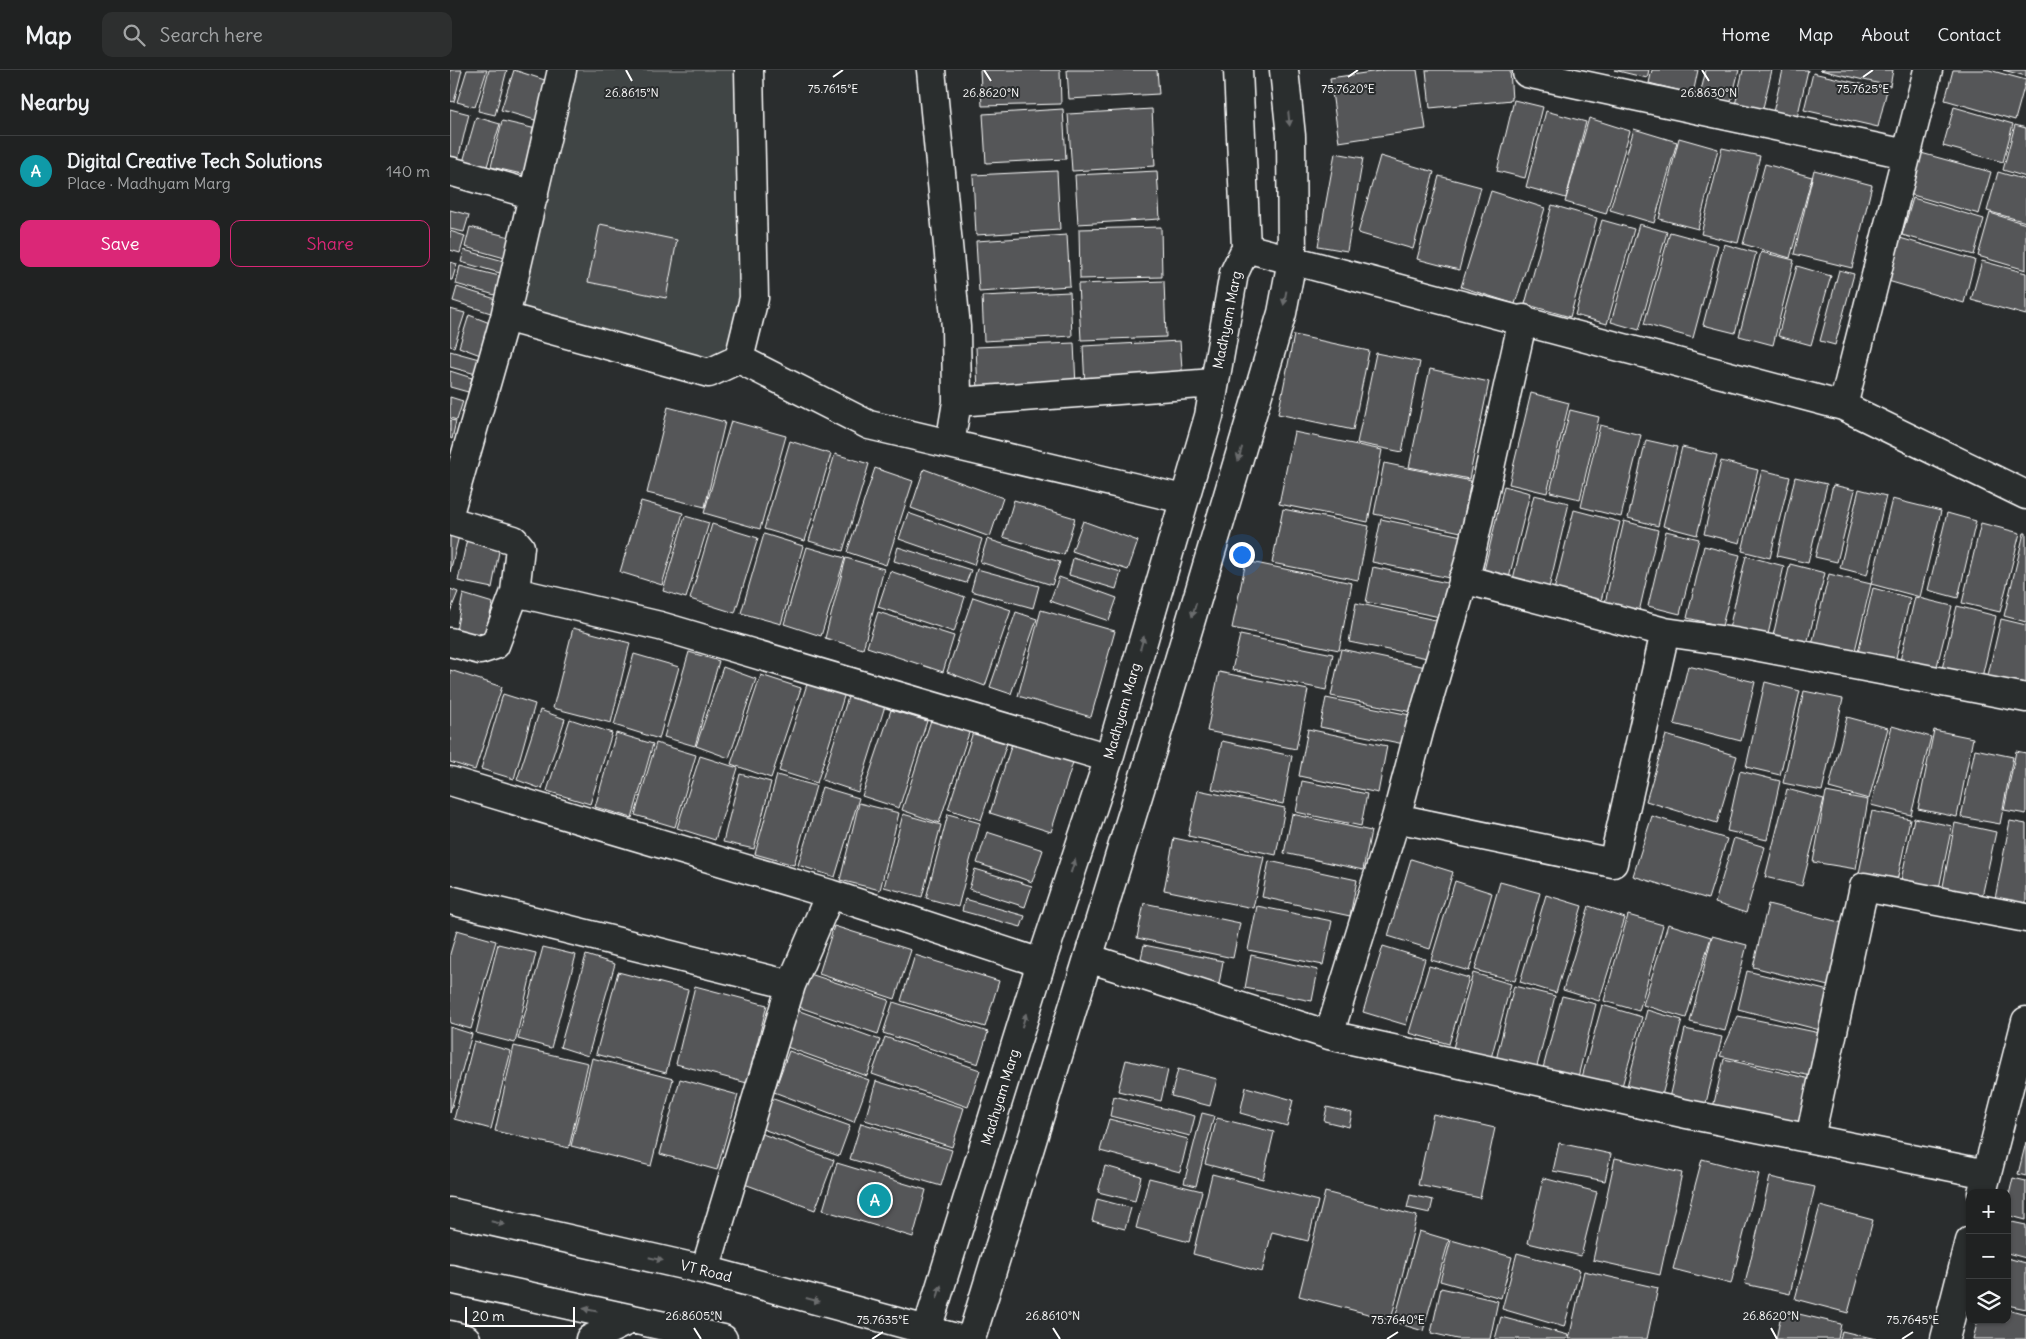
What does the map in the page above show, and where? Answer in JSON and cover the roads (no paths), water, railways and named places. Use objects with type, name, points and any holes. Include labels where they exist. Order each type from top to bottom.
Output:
[{"type":"street","points":[[505,317],[709,373],[738,359],[754,298],[750,70]]},
{"type":"street","points":[[931,70],[956,326],[957,402],[950,444]]},
{"type":"street","name":"Madhyam Marg","points":[[926,1335],[1042,963],[1109,758],[1183,499],[1209,416],[1234,273],[1246,248],[1238,70]]},
{"type":"street","points":[[971,1339],[1282,313],[1292,260],[1291,136],[1284,70]]},
{"type":"street","points":[[1527,70],[1527,73],[1906,154]]},
{"type":"street","points":[[1843,406],[1928,70]]},
{"type":"street","points":[[450,510],[505,317],[534,195],[555,72]]},
{"type":"street","points":[[450,171],[534,195]]},
{"type":"street","points":[[1246,248],[1523,319],[1843,406],[2026,495]]},
{"type":"street","points":[[1328,1035],[1396,818],[1463,579],[1523,319]]},
{"type":"street","points":[[738,359],[869,425],[1183,499]]},
{"type":"street","points":[[957,402],[1214,383]]},
{"type":"street","points":[[450,521],[514,540],[520,547],[516,592],[495,646],[480,650],[450,642]]},
{"type":"street","points":[[1463,579],[1665,632],[1734,642],[2026,698]]},
{"type":"street","points":[[516,592],[660,626],[1109,758]]},
{"type":"street","points":[[1396,818],[1613,863],[1665,632]]},
{"type":"street","points":[[450,781],[830,894],[1042,963]]},
{"type":"street","points":[[1810,1138],[1864,887],[2026,918]]},
{"type":"street","points":[[704,1270],[791,985],[830,894]]},
{"type":"street","points":[[450,900],[791,985]]},
{"type":"street","points":[[1088,958],[1328,1035],[1687,1114],[1810,1138],[1984,1183],[2026,1022]]},
{"type":"street","name":"VT Road","points":[[450,1212],[704,1270],[926,1335],[960,1339]]},
{"type":"street","points":[[1945,1339],[1966,1257]]},
{"type":"street","points":[[450,1279],[723,1339]]},
{"type":"street","points":[[590,1339],[631,1319]]},
{"type":"street","points":[[450,1335],[466,1339]]},
{"type":"place","name":"Digital Creative Tech Solutions","points":[[875,1200]]}]
